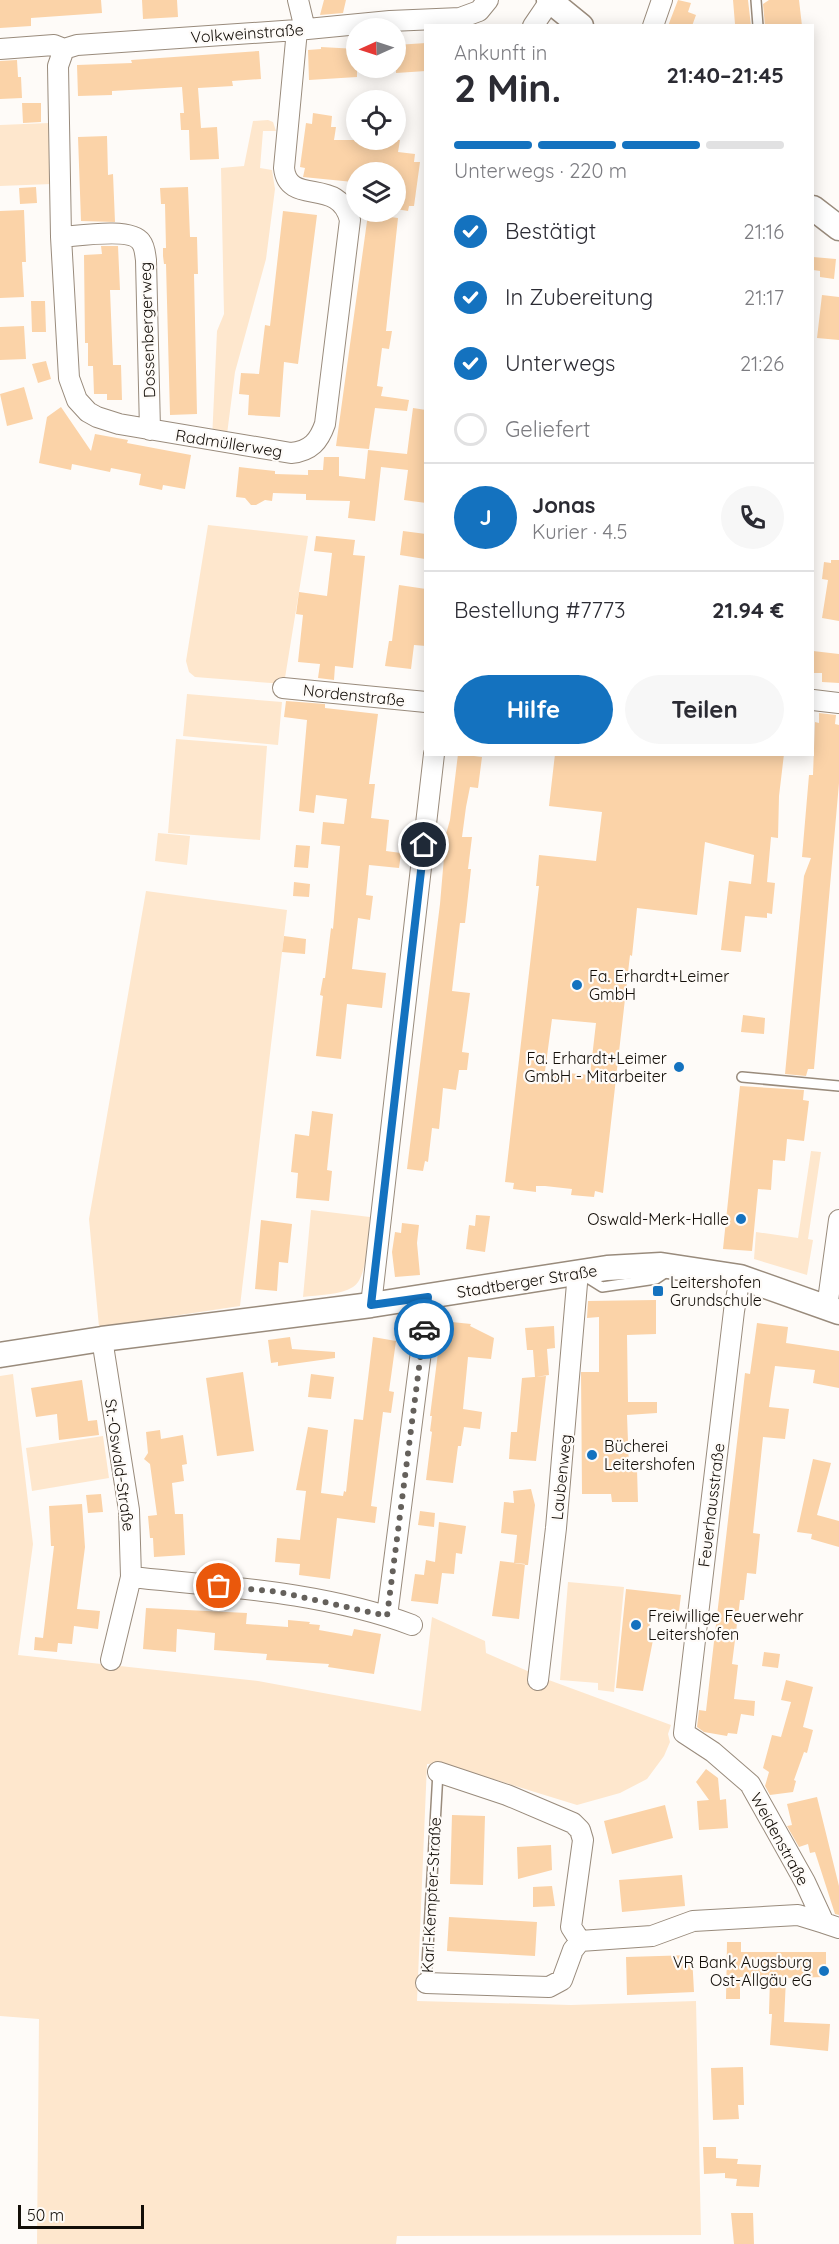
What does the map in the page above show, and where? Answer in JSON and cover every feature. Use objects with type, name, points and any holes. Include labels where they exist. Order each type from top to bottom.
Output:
[{"type":"street","name":"Radmüllerweg","points":[[64,49],[58,66],[61,237],[69,378],[74,393],[82,406],[97,417],[150,430],[291,453],[302,452],[313,446],[321,437],[326,424],[350,220],[347,208],[341,201],[294,187],[285,177],[284,168],[301,29],[298,0]]},
{"type":"street","name":"Volkweinstraße","points":[[0,49],[54,45],[64,49],[76,45],[460,18],[479,11],[488,0]]},
{"type":"street","points":[[654,24],[660,13],[662,0]]},
{"type":"street","points":[[534,24],[550,1],[578,24]]},
{"type":"street","points":[[814,209],[839,228]]},
{"type":"street","name":"Dossenbergerweg","points":[[61,237],[121,234],[134,236],[141,242],[146,260],[150,430]]},
{"type":"street","name":"Nordenstraße","points":[[283,688],[424,702]]},
{"type":"street","points":[[814,700],[839,703]]},
{"type":"street","points":[[371,1305],[434,756]]},
{"type":"street","points":[[833,1310],[839,1220]]},
{"type":"street","name":"Stadtberger Straße","points":[[0,1355],[102,1339],[428,1297],[579,1272],[661,1264],[740,1277],[833,1310]]},
{"type":"street","name":"Laubenweg","points":[[538,1680],[558,1505],[579,1272]]},
{"type":"street","name":"Feuerhausstraße","points":[[684,1733],[734,1311],[740,1277]]},
{"type":"street","points":[[387,1616],[428,1297]]},
{"type":"street","name":"St.-Oswald-Straße","points":[[102,1339],[129,1510],[131,1576],[111,1660]]},
{"type":"street","points":[[131,1576],[279,1592],[387,1616],[412,1625]]},
{"type":"street","name":"Weidenstraße","points":[[684,1733],[713,1752],[750,1784],[831,1925]]},
{"type":"street","points":[[438,1772],[507,1795],[573,1824],[580,1830],[583,1839],[571,1927],[580,1941],[652,1936],[693,1921],[798,1915],[831,1925]]},
{"type":"street","name":"Karl-Kempter-Straße","points":[[426,1983],[549,1987],[562,1980],[573,1950],[580,1941]]},
{"type":"lane","points":[[756,0],[758,24]]},
{"type":"lane","points":[[742,1077],[839,1086]]},
{"type":"lane","name":"Karl-Kempter-Straße","points":[[426,1983],[438,1772]]},
{"type":"shaded area","points":[[253,121],[273,122],[276,131],[263,131],[260,168],[272,170],[275,189],[266,259],[235,372],[226,442],[212,440],[217,331],[224,314],[221,168],[244,166]]},
{"type":"shaded area","points":[[49,123],[52,184],[0,186],[0,125]]},
{"type":"shaded area","points":[[208,525],[308,536],[284,684],[195,677],[189,672],[186,661]]},
{"type":"shaded area","points":[[187,694],[282,702],[278,745],[183,736]]},
{"type":"shaded area","points":[[176,739],[267,746],[260,840],[168,833]]},
{"type":"shaded area","points":[[158,833],[190,836],[187,865],[155,861]]},
{"type":"shaded area","points":[[146,891],[287,910],[240,1306],[99,1327],[89,1219]]},
{"type":"shaded area","points":[[811,1151],[821,1152],[808,1239],[813,1240],[807,1275],[754,1259],[756,1232],[798,1238]]},
{"type":"shaded area","points":[[311,1210],[370,1217],[362,1275],[358,1282],[348,1290],[303,1297]]},
{"type":"shaded area","points":[[13,1374],[33,1544],[18,1655],[258,1681],[421,1711],[432,1617],[485,1641],[486,1653],[546,1679],[671,1725],[668,1734],[670,1742],[664,1756],[647,1779],[620,1793],[577,1805],[441,1763],[427,1764],[417,2001],[571,2005],[696,2001],[701,2235],[397,2236],[396,2244],[37,2244],[39,2019],[0,2016],[0,1376]]},
{"type":"shaded area","points":[[103,1436],[109,1478],[32,1491],[26,1448]]},
{"type":"shaded area","points":[[568,1582],[624,1587],[614,1692],[598,1690],[598,1683],[560,1680]]},
{"type":"building","points":[[0,0],[101,0],[102,13],[31,18],[31,26],[0,28]]},
{"type":"building","points":[[142,0],[177,0],[178,17],[143,19]]},
{"type":"building","points":[[324,0],[346,0],[343,13],[320,15]]},
{"type":"building","points":[[678,0],[691,3],[688,12],[696,15],[693,24],[669,24]]},
{"type":"building","points":[[733,0],[748,0],[751,24],[735,24]]},
{"type":"building","points":[[769,0],[799,0],[802,24],[765,24],[763,4]]},
{"type":"building","points":[[424,43],[424,71],[406,72],[406,44]]},
{"type":"building","points":[[321,47],[346,48],[346,78],[309,80],[308,50],[321,49]]},
{"type":"building","points":[[259,51],[261,79],[232,81],[233,86],[198,88],[201,128],[217,127],[219,159],[190,160],[189,130],[181,130],[180,113],[184,113],[182,87],[112,91],[112,95],[78,96],[77,65],[132,63],[131,60]]},
{"type":"building","points":[[17,60],[22,98],[0,99],[0,61]]},
{"type":"building","points":[[22,103],[41,103],[41,122],[23,123]]},
{"type":"building","points":[[313,113],[332,116],[331,127],[336,127],[334,140],[346,140],[346,150],[398,150],[398,152],[415,154],[414,162],[420,162],[414,206],[409,206],[408,211],[406,211],[406,162],[346,162],[346,181],[303,177],[305,168],[300,167],[306,123],[312,124]]},
{"type":"building","points":[[107,136],[108,175],[113,174],[115,222],[81,221],[78,137]]},
{"type":"building","points":[[36,187],[37,203],[20,204],[19,188]]},
{"type":"building","points":[[188,187],[190,237],[197,237],[198,274],[194,274],[197,414],[170,415],[166,264],[164,264],[163,256],[163,248],[166,248],[165,204],[161,204],[160,188]]},
{"type":"building","points":[[24,210],[26,262],[22,262],[24,297],[0,298],[0,211]]},
{"type":"building","points":[[283,211],[317,215],[298,364],[284,362],[280,417],[248,415],[249,395],[239,394],[241,373],[259,374],[265,325],[270,326]]},
{"type":"building","points":[[367,222],[398,222],[386,331],[392,331],[389,349],[382,348],[377,386],[383,387],[381,396],[409,400],[407,411],[375,408],[369,449],[336,446]]},
{"type":"building","points":[[101,246],[118,246],[120,290],[110,290],[113,365],[121,365],[122,400],[107,400],[107,394],[94,394],[93,366],[88,366],[88,343],[85,343],[84,255],[102,254]]},
{"type":"building","points":[[814,257],[836,259],[834,279],[820,277],[820,271],[814,270]]},
{"type":"building","points":[[822,295],[839,297],[839,340],[817,338]]},
{"type":"building","points":[[31,301],[45,301],[46,332],[32,332]]},
{"type":"building","points":[[24,326],[26,359],[0,360],[0,327]]},
{"type":"building","points":[[46,361],[51,379],[38,383],[32,364]]},
{"type":"building","points":[[24,387],[33,419],[7,426],[0,394]]},
{"type":"building","points":[[61,407],[91,451],[95,434],[128,440],[127,443],[191,455],[185,489],[163,485],[162,490],[139,485],[141,474],[111,468],[110,472],[72,464],[71,470],[39,463],[47,417]]},
{"type":"building","points":[[413,408],[424,410],[424,503],[404,500],[408,470],[381,467],[375,521],[348,518],[350,501],[306,500],[306,494],[273,493],[272,501],[265,500],[251,505],[245,498],[236,497],[239,467],[275,471],[275,474],[308,475],[308,470],[323,470],[324,457],[339,457],[339,476],[365,479],[368,450],[407,454]]},
{"type":"building","points":[[403,531],[424,534],[424,559],[400,555]]},
{"type":"building","points":[[316,536],[355,540],[353,555],[365,556],[353,668],[335,666],[334,680],[318,678],[320,664],[298,662],[303,615],[296,614],[299,592],[327,596],[332,553],[314,551]]},
{"type":"building","points":[[831,560],[839,560],[839,621],[822,618],[828,580],[822,579],[824,562],[831,563]]},
{"type":"building","points":[[399,585],[424,589],[424,646],[414,645],[411,669],[385,666],[389,641],[392,641]]},
{"type":"building","points":[[814,651],[839,654],[839,683],[822,682],[822,673],[814,673]]},
{"type":"building","points":[[286,701],[325,704],[325,708],[378,714],[369,784],[375,784],[371,818],[389,820],[386,851],[401,853],[399,868],[369,865],[366,895],[373,896],[370,920],[358,918],[352,969],[386,973],[382,1008],[347,1004],[341,1059],[316,1056],[323,996],[320,995],[323,978],[325,978],[331,928],[333,929],[340,846],[321,844],[323,822],[344,824],[347,799],[316,795],[314,813],[299,811],[307,720],[284,717]]},
{"type":"building","points":[[819,713],[836,715],[835,724],[839,725],[839,783],[814,1069],[808,1069],[806,1076],[785,1074],[804,876],[811,858],[802,857],[809,775],[813,775],[815,722],[819,723]]},
{"type":"building","points":[[458,756],[482,757],[478,788],[470,787],[462,837],[472,837],[468,869],[471,869],[465,923],[460,923],[452,991],[470,993],[462,1052],[469,1053],[467,1070],[459,1070],[456,1090],[443,1088],[439,1129],[432,1128],[428,1162],[425,1161],[423,1171],[407,1169],[440,904],[446,834],[450,820]]},
{"type":"building","points":[[555,756],[784,756],[779,796],[778,838],[771,837],[767,882],[775,883],[772,914],[767,913],[767,918],[745,916],[741,952],[721,950],[729,881],[751,884],[754,855],[705,842],[697,915],[637,908],[603,1193],[595,1191],[594,1197],[571,1195],[572,1189],[545,1186],[536,1186],[536,1192],[513,1189],[514,1183],[505,1182],[539,886],[536,886],[539,855],[596,861],[602,812],[549,806]],"holes":[[[552,1019],[596,1023],[590,1075],[545,1071]]]},
{"type":"building","points":[[296,845],[310,846],[308,868],[294,867]]},
{"type":"building","points":[[294,882],[310,884],[309,897],[293,896]]},
{"type":"building","points":[[284,936],[306,939],[305,954],[282,952]]},
{"type":"building","points":[[743,1015],[765,1018],[764,1034],[741,1032]]},
{"type":"building","points":[[740,1086],[804,1090],[803,1100],[809,1101],[804,1141],[787,1139],[785,1161],[773,1160],[771,1190],[758,1189],[752,1251],[723,1249]]},
{"type":"building","points":[[312,1111],[333,1114],[327,1170],[332,1171],[329,1201],[296,1198],[298,1173],[291,1172],[295,1134],[309,1136]]},
{"type":"building","points":[[476,1215],[490,1216],[485,1252],[466,1249],[469,1225],[475,1226]]},
{"type":"building","points":[[261,1220],[292,1224],[288,1263],[279,1262],[277,1291],[255,1289]]},
{"type":"building","points":[[402,1223],[419,1225],[417,1243],[420,1275],[395,1277],[392,1252],[395,1232],[401,1233]]},
{"type":"building","points":[[656,1300],[656,1334],[627,1335],[628,1402],[657,1402],[657,1413],[627,1415],[629,1468],[637,1469],[638,1502],[612,1502],[611,1494],[582,1494],[581,1372],[599,1372],[599,1317],[587,1318],[588,1301]]},
{"type":"building","points":[[442,1321],[471,1324],[470,1326],[494,1338],[491,1359],[468,1357],[463,1409],[482,1412],[480,1429],[464,1427],[461,1446],[458,1446],[453,1483],[426,1480],[432,1432],[430,1431],[432,1416],[430,1416]]},
{"type":"building","points":[[757,1323],[788,1327],[786,1343],[839,1351],[839,1388],[813,1383],[815,1370],[775,1366],[769,1407],[789,1409],[785,1439],[763,1437],[753,1533],[760,1534],[756,1574],[747,1573],[744,1600],[740,1600],[732,1664],[738,1665],[734,1699],[755,1701],[754,1716],[741,1714],[737,1734],[728,1733],[727,1736],[704,1732],[697,1727],[699,1710],[706,1711],[745,1373],[750,1374]]},
{"type":"building","points":[[554,1326],[555,1348],[547,1349],[549,1375],[535,1377],[533,1350],[527,1350],[525,1328]]},
{"type":"building","points":[[290,1337],[292,1349],[335,1352],[335,1358],[278,1366],[278,1362],[271,1363],[268,1340]]},
{"type":"building","points":[[373,1337],[396,1341],[389,1391],[394,1392],[391,1413],[383,1412],[371,1506],[377,1507],[375,1523],[337,1518],[330,1579],[299,1575],[300,1564],[275,1562],[277,1538],[300,1540],[306,1491],[296,1490],[308,1427],[328,1430],[321,1493],[343,1496],[344,1491],[346,1492],[354,1419],[363,1420]]},
{"type":"building","points":[[243,1372],[254,1451],[217,1456],[206,1378]]},
{"type":"building","points":[[311,1374],[334,1377],[331,1399],[308,1397]]},
{"type":"building","points":[[546,1376],[536,1461],[509,1459],[511,1432],[517,1432],[522,1378]]},
{"type":"building","points":[[82,1380],[88,1421],[97,1420],[99,1435],[59,1440],[57,1414],[36,1417],[31,1388]]},
{"type":"building","points":[[160,1430],[161,1439],[183,1435],[187,1464],[182,1465],[184,1481],[172,1483],[175,1514],[183,1514],[185,1555],[154,1557],[153,1538],[150,1538],[148,1516],[157,1515],[150,1464],[144,1459],[148,1453],[146,1432]]},
{"type":"building","points":[[813,1459],[831,1463],[817,1515],[839,1521],[839,1547],[811,1539],[812,1534],[797,1532]]},
{"type":"building","points":[[531,1489],[535,1505],[528,1565],[514,1563],[517,1535],[501,1533],[504,1502],[514,1503],[513,1491]]},
{"type":"building","points":[[101,1494],[103,1512],[88,1513],[86,1495]]},
{"type":"building","points":[[82,1504],[85,1547],[77,1609],[100,1611],[98,1629],[74,1626],[72,1644],[58,1643],[57,1652],[34,1650],[35,1637],[43,1638],[54,1546],[51,1546],[49,1506]]},
{"type":"building","points":[[420,1511],[435,1513],[434,1527],[418,1525]]},
{"type":"building","points":[[439,1522],[466,1526],[462,1554],[456,1553],[454,1574],[442,1573],[438,1604],[411,1601],[415,1574],[424,1575],[426,1560],[435,1562]]},
{"type":"building","points":[[500,1561],[525,1564],[519,1619],[492,1616]]},
{"type":"building","points":[[626,1589],[681,1595],[679,1611],[652,1608],[648,1639],[653,1640],[643,1691],[616,1688]]},
{"type":"building","points":[[146,1608],[247,1613],[246,1624],[288,1627],[288,1620],[310,1622],[309,1624],[320,1625],[319,1630],[352,1636],[354,1629],[381,1634],[374,1674],[328,1667],[329,1664],[266,1660],[267,1654],[214,1650],[215,1633],[177,1629],[176,1652],[143,1649]]},
{"type":"building","points":[[764,1652],[780,1654],[778,1668],[762,1666]]},
{"type":"building","points":[[786,1680],[813,1687],[803,1727],[813,1730],[807,1753],[804,1752],[794,1780],[796,1781],[793,1792],[770,1795],[765,1786],[769,1772],[763,1768],[772,1735],[781,1737],[791,1702],[781,1700]]},
{"type":"building","points":[[706,1769],[718,1778],[720,1800],[726,1799],[728,1828],[699,1830],[697,1801],[709,1800],[696,1782]]},
{"type":"building","points":[[817,1797],[839,1886],[839,1915],[835,1914],[815,1852],[810,1853],[808,1844],[799,1847],[787,1826],[792,1825],[787,1804]]},
{"type":"building","points":[[665,1805],[673,1838],[612,1854],[604,1821]]},
{"type":"building","points":[[452,1815],[485,1816],[483,1885],[450,1884]]},
{"type":"building","points":[[551,1845],[552,1870],[518,1879],[517,1847]]},
{"type":"building","points":[[682,1875],[685,1906],[622,1912],[619,1880]]},
{"type":"building","points":[[552,1886],[555,1906],[533,1907],[533,1887]]},
{"type":"building","points":[[449,1917],[537,1922],[535,1956],[447,1951]]},
{"type":"building","points":[[727,1942],[741,1942],[741,1952],[826,1952],[826,1977],[786,1978],[784,2022],[830,2024],[828,2051],[770,2045],[772,2014],[769,2014],[770,1977],[740,1977],[740,1999],[726,1999]]},
{"type":"building","points":[[692,1955],[694,1992],[627,1995],[626,1957]]},
{"type":"building","points":[[743,2067],[744,2105],[738,2105],[739,2119],[713,2120],[711,2068]]},
{"type":"building","points":[[703,2147],[716,2147],[716,2158],[738,2159],[737,2164],[761,2165],[759,2187],[736,2186],[737,2179],[725,2178],[725,2173],[704,2174]]},
{"type":"building","points":[[731,2213],[753,2213],[754,2244],[734,2244]]},
{"type":"way so far","points":[[219,1586],[279,1592],[387,1616],[414,1422],[424,1329]]},
{"type":"place","name":"Fa. Erhardt+Leimer GmbH","points":[[577,985]]},
{"type":"place","name":"Fa. Erhardt+Leimer GmbH - Mitarbeiter","points":[[679,1067]]},
{"type":"place","name":"Oswald-Merk-Halle","points":[[741,1219]]},
{"type":"place","name":"Leitershofen Grundschule","points":[[658,1291]]},
{"type":"place","name":"Bücherei Leitershofen","points":[[592,1455]]},
{"type":"place","name":"Freiwillige Feuerwehr Leitershofen","points":[[636,1625]]},
{"type":"place","name":"VR Bank Augsburg Ost-Allgäu eG","points":[[824,1971]]},
{"type":"route","points":[[424,845],[371,1305],[428,1297],[424,1329]]}]
